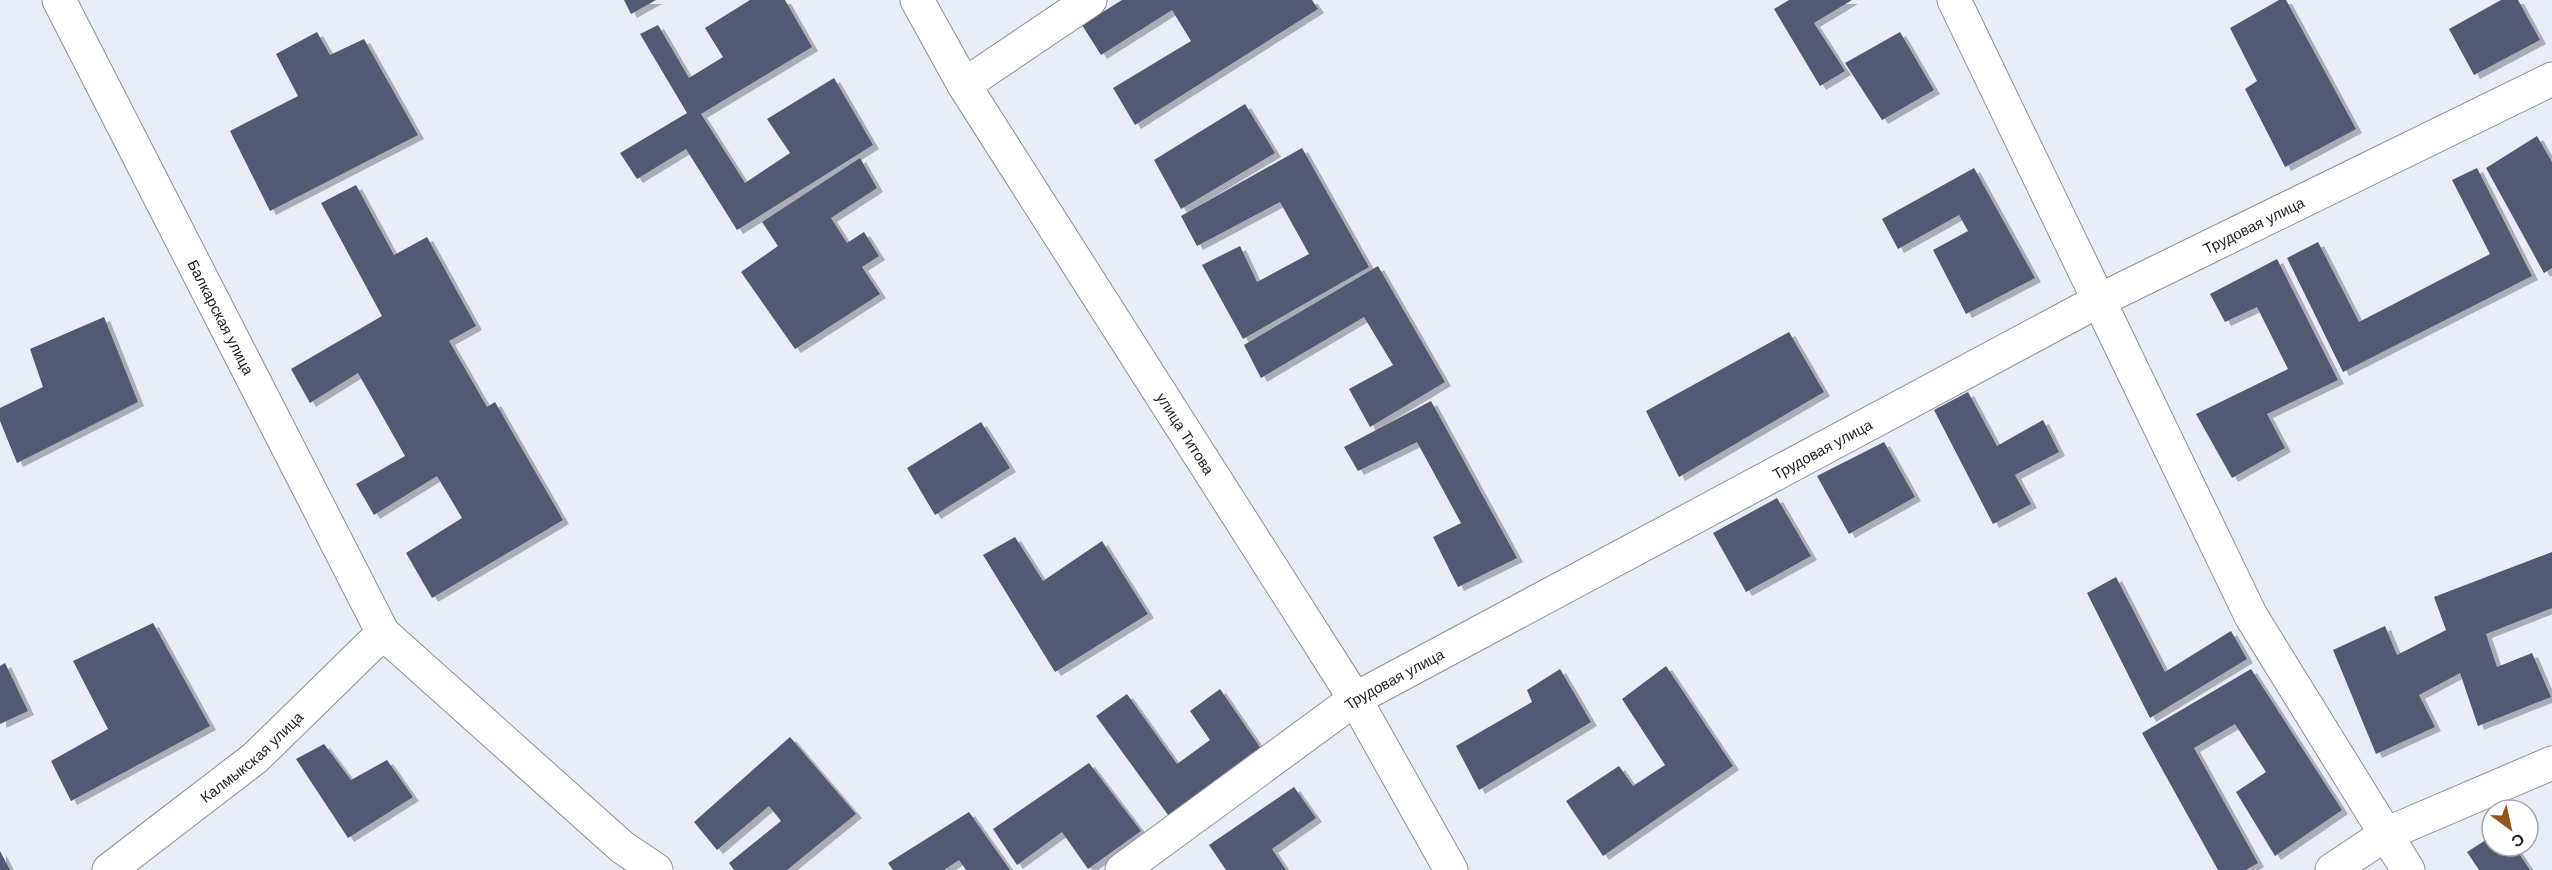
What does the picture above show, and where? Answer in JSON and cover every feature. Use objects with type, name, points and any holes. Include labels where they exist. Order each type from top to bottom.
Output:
[{"type":"street","name":"Балкарская улица","points":[[59,0],[383,633]]},
{"type":"street","name":"улица Титова","points":[[917,0],[964,85],[1355,699],[1451,870]]},
{"type":"street","points":[[964,85],[1090,0]]},
{"type":"street","points":[[1954,0],[2252,616],[2408,870]]},
{"type":"street","name":"Трудовая улица","points":[[1122,870],[1355,699],[2098,301],[2552,79]]},
{"type":"street","name":"Калмыкская улица","points":[[109,870],[255,758],[383,633]]},
{"type":"street","points":[[383,633],[622,847],[656,870]]},
{"type":"street","points":[[2332,870],[2386,834],[2552,763]]},
{"type":"building","points":[[624,0],[656,0],[631,14]]},
{"type":"building","points":[[750,0],[785,0],[812,47],[701,114],[745,183],[790,153],[767,119],[834,78],[873,145],[737,230],[686,149],[637,179],[620,153],[687,113],[640,34],[658,25],[689,78],[723,57],[705,28]]},
{"type":"building","points":[[1122,0],[1312,0],[1318,9],[1135,125],[1113,88],[1191,41],[1172,10],[1101,55],[1082,25]]},
{"type":"building","points":[[1789,0],[1852,0],[1814,23],[1845,71],[1820,86],[1774,9]]},
{"type":"building","points":[[2279,0],[2286,0],[2356,129],[2285,167],[2245,89],[2257,81],[2230,28]]},
{"type":"building","points":[[2501,0],[2518,0],[2540,40],[2474,75],[2449,29]]},
{"type":"building","points":[[317,32],[330,55],[364,39],[418,135],[270,211],[230,131],[298,96],[276,54]]},
{"type":"building","points":[[1900,32],[1934,90],[1882,120],[1845,63]]},
{"type":"building","points":[[1245,104],[1275,153],[1181,209],[1154,160]]},
{"type":"building","points":[[2537,136],[2552,162],[2552,268],[2544,273],[2486,168]]},
{"type":"building","points":[[1302,148],[1369,267],[1243,339],[1202,265],[1240,246],[1257,282],[1309,254],[1280,202],[1197,246],[1181,216]]},
{"type":"building","points":[[860,158],[877,188],[831,218],[847,243],[864,232],[879,256],[862,267],[880,294],[795,349],[741,272],[778,246],[762,222]]},
{"type":"building","points":[[1974,168],[2035,278],[1966,314],[1933,250],[1968,231],[1959,215],[1898,249],[1882,219]]},
{"type":"building","points":[[2477,168],[2532,276],[2343,372],[2287,258],[2318,242],[2359,322],[2490,254],[2452,180]]},
{"type":"building","points":[[356,185],[394,255],[427,237],[476,326],[449,341],[487,407],[495,402],[563,520],[432,598],[406,553],[462,518],[437,476],[374,515],[356,484],[405,456],[358,373],[310,403],[291,369],[382,316],[321,203]]},
{"type":"building","points":[[2277,259],[2338,380],[2267,414],[2285,448],[2232,478],[2196,414],[2288,369],[2257,307],[2225,322],[2210,294]]},
{"type":"building","points":[[1378,266],[1445,382],[1370,427],[1349,389],[1393,365],[1364,317],[1261,378],[1244,345]]},
{"type":"building","points":[[104,317],[138,402],[17,463],[0,421],[0,408],[43,387],[30,349]]},
{"type":"building","points":[[1789,332],[1824,392],[1679,477],[1646,411]]},
{"type":"building","points":[[1968,392],[1997,446],[2043,420],[2059,452],[2015,475],[2031,504],[1993,524],[1934,410]]},
{"type":"building","points":[[1431,401],[1517,558],[1458,587],[1433,537],[1461,523],[1417,442],[1358,471],[1344,447]]},
{"type":"building","points":[[981,422],[1010,468],[935,515],[907,468]]},
{"type":"building","points":[[1884,442],[1915,497],[1849,534],[1817,476]]},
{"type":"building","points":[[1777,498],[1811,556],[1746,592],[1713,533]]},
{"type":"building","points":[[1015,537],[1043,581],[1102,541],[1148,614],[1055,672],[983,555]]},
{"type":"building","points":[[2552,552],[2552,608],[2486,634],[2497,667],[2532,653],[2551,697],[2478,726],[2460,673],[2419,695],[2435,727],[2376,754],[2333,650],[2385,626],[2397,655],[2446,630],[2434,597]]},
{"type":"building","points":[[2116,577],[2165,672],[2231,631],[2247,659],[2150,718],[2087,593]]},
{"type":"building","points":[[153,623],[210,726],[71,801],[51,761],[108,729],[73,661]]},
{"type":"building","points":[[5,663],[28,711],[0,724],[0,666]]},
{"type":"building","points":[[1666,666],[1733,766],[1603,856],[1566,801],[1619,766],[1633,786],[1665,765],[1622,699]]},
{"type":"building","points":[[1560,669],[1591,722],[1479,790],[1456,746],[1532,702],[1527,690]]},
{"type":"building","points":[[2251,669],[2342,810],[2275,856],[2236,792],[2266,772],[2235,724],[2194,748],[2258,863],[2246,870],[2218,870],[2142,733]]},
{"type":"building","points":[[1220,689],[1264,753],[1171,819],[1096,716],[1127,694],[1177,764],[1210,740],[1190,711]]},
{"type":"building","points":[[790,737],[856,814],[787,870],[734,870],[729,863],[781,821],[769,806],[717,850],[694,822]]},
{"type":"building","points":[[324,744],[351,780],[387,760],[413,797],[348,838],[296,759]]},
{"type":"building","points":[[1089,763],[1141,831],[1088,869],[1062,832],[1017,865],[993,829]]},
{"type":"building","points":[[1294,787],[1316,818],[1272,849],[1286,870],[1226,870],[1209,845]]},
{"type":"building","points":[[969,812],[1010,870],[966,870],[959,860],[944,870],[893,870],[888,863]]},
{"type":"building","points":[[2480,844],[2480,858],[2522,858],[2530,870],[2479,870],[2467,852]]},
{"type":"building","points":[[0,851],[10,870],[0,870]]}]
